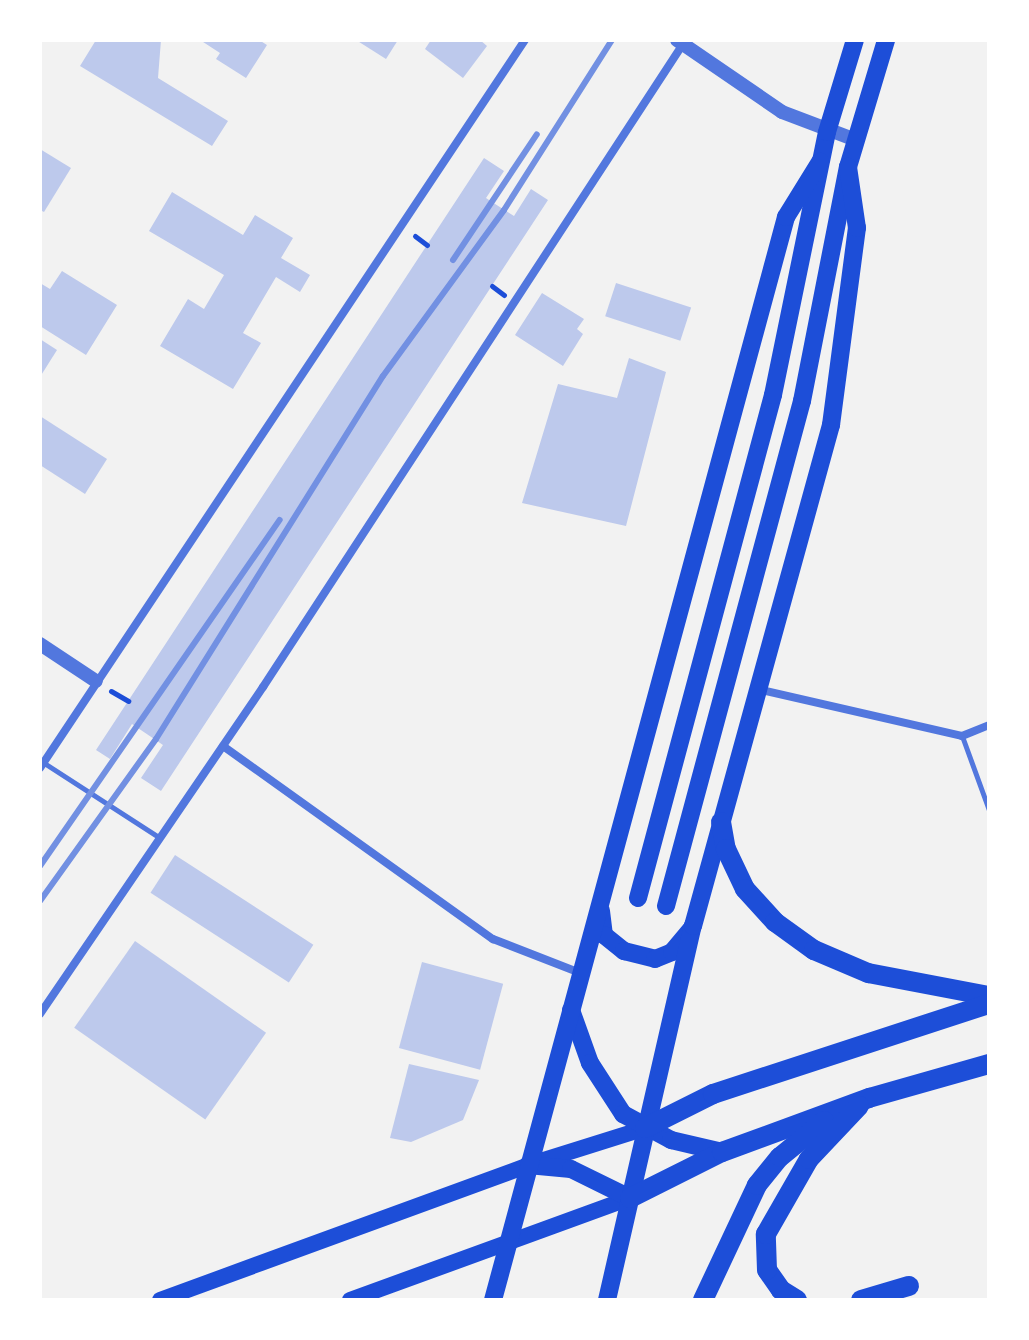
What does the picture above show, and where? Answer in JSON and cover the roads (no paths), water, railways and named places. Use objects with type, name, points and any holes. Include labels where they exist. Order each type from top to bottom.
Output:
[{"type":"highway","points":[[721,822],[726,849],[745,889],[775,922],[814,950],[868,973],[989,996]]},
{"type":"highway","points":[[645,1128],[713,1094],[989,1004]]},
{"type":"highway","points":[[630,1198],[722,1152],[869,1098],[989,1064]]},
{"type":"highway","points":[[703,1300],[767,1171],[810,1131],[869,1098]]},
{"type":"highway","points":[[797,1300],[781,1290],[767,1270],[764,1253],[770,1225],[817,1150],[869,1098]]},
{"type":"highway","points":[[861,1300],[909,1286]]},
{"type":"main road","points":[[638,898],[773,395],[820,162],[855,40]]},
{"type":"main road","points":[[666,906],[802,401],[848,167],[886,40]]},
{"type":"main road","points":[[493,1300],[786,217],[820,162]]},
{"type":"main road","points":[[607,1300],[693,926],[831,425],[857,228],[848,167]]},
{"type":"main road","points":[[600,904],[604,935],[624,951],[655,959],[672,952],[693,926]]},
{"type":"main road","points":[[571,1010],[606,1093],[645,1128],[722,1152]]},
{"type":"main road","points":[[160,1300],[528,1165],[645,1128]]},
{"type":"main road","points":[[528,1165],[571,1169],[630,1198]]},
{"type":"main road","points":[[350,1300],[630,1198]]},
{"type":"street","points":[[42,766],[525,40]]},
{"type":"street","points":[[40,1014],[223,746],[680,42],[782,112],[827,132],[856,140]]},
{"type":"street","points":[[40,644],[96,681]]},
{"type":"street","points":[[756,689],[962,736],[989,725]]},
{"type":"street","points":[[223,746],[493,939],[580,973]]},
{"type":"lane","points":[[962,736],[989,810]]},
{"type":"lane","points":[[42,766],[59,773],[161,839]]},
{"type":"railway","points":[[40,901],[156,739],[383,376],[504,210],[612,40]]},
{"type":"railway","points":[[453,260],[537,134]]},
{"type":"railway","points":[[40,866],[280,520]]}]
